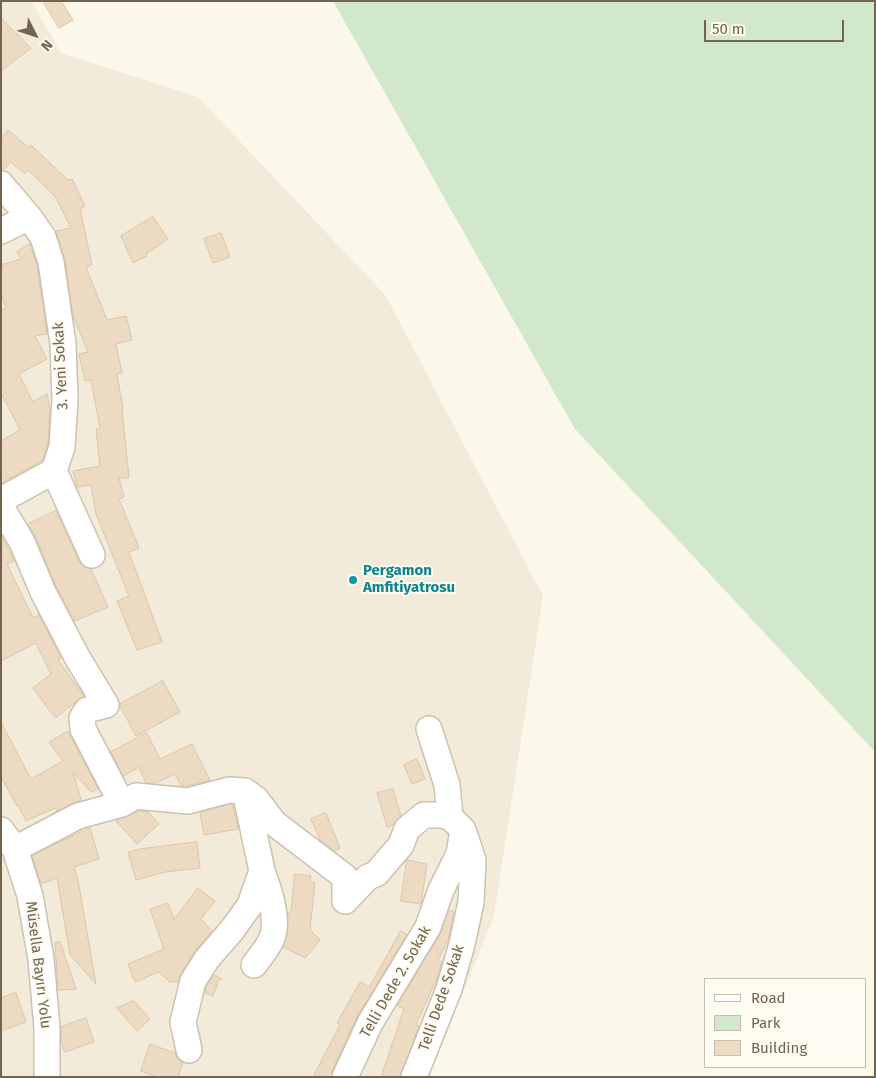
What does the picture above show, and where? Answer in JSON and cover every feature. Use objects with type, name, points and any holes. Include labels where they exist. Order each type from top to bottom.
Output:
[{"type":"street","name":"3. Yeni Sokak","points":[[1,184],[43,237],[51,262],[62,344],[65,400],[62,447],[54,471]]},
{"type":"street","points":[[1,231],[29,217]]},
{"type":"street","points":[[1,500],[54,471],[92,555]]},
{"type":"street","points":[[1,507],[22,542],[43,592],[77,657],[106,705],[88,710],[82,718],[83,729],[122,804]]},
{"type":"street","points":[[429,729],[457,824]]},
{"type":"street","points":[[8,839],[122,804],[136,796],[188,801],[229,790],[245,792],[256,799],[274,822],[344,878],[345,901],[368,877],[376,874],[401,845],[407,828],[424,815],[442,814],[457,824]]},
{"type":"street","points":[[245,792],[262,872],[270,890],[274,925],[272,940],[254,965]]},
{"type":"street","name":"Telli Dede 2. Sokak","points":[[345,1077],[370,1023],[428,927],[441,890],[459,854],[457,824]]},
{"type":"street","name":"Telli Dede Sokak","points":[[414,1077],[449,989],[462,944],[471,902],[473,860],[457,824]]},
{"type":"street","name":"Müsella Bayırı Yolu","points":[[8,839],[30,896],[41,960],[47,1028],[47,1077]]},
{"type":"street","points":[[189,1050],[183,1022],[193,980],[207,959],[250,905],[262,872]]},
{"type":"shaded area","points":[[1,1],[31,1],[61,53],[198,97],[386,296],[543,596],[494,916],[429,1077],[1,1077]]},
{"type":"green space","points":[[333,1],[875,1],[875,752],[575,429]]},
{"type":"building","points":[[43,1],[61,1],[73,20],[59,28]]},
{"type":"building","points":[[1,18],[31,48],[1,71]]},
{"type":"building","points":[[8,130],[29,148],[31,145],[68,180],[72,179],[85,206],[80,209],[92,265],[86,267],[107,320],[126,316],[132,340],[116,344],[122,373],[117,374],[123,409],[129,478],[119,478],[124,497],[119,499],[139,548],[129,552],[162,642],[137,650],[117,601],[129,596],[96,514],[91,485],[77,487],[73,471],[100,466],[96,429],[100,428],[91,380],[85,381],[79,354],[88,352],[73,316],[65,260],[56,231],[71,228],[56,198],[28,170],[25,173],[10,162],[4,170],[1,170],[1,139]]},
{"type":"building","points":[[153,217],[168,239],[146,254],[147,256],[133,263],[121,236]]},
{"type":"building","points":[[221,233],[230,257],[213,263],[204,239]]},
{"type":"building","points":[[30,244],[37,265],[47,334],[35,336],[47,359],[19,374],[33,402],[47,394],[50,410],[48,444],[42,461],[1,483],[1,441],[20,430],[1,393],[1,310],[6,308],[1,294],[1,265],[21,259],[17,252]]},
{"type":"building","points":[[56,511],[79,561],[84,567],[91,569],[108,607],[75,621],[56,586],[28,524]]},
{"type":"building","points":[[2,536],[14,561],[7,564],[33,618],[39,615],[61,658],[58,660],[84,696],[55,718],[33,688],[51,674],[36,643],[1,661]]},
{"type":"building","points":[[163,681],[180,712],[136,736],[120,704]]},
{"type":"building","points":[[1,722],[31,779],[63,761],[49,742],[68,731],[98,789],[91,792],[73,772],[81,800],[57,811],[55,808],[26,821],[1,777]]},
{"type":"building","points":[[147,733],[160,759],[192,744],[210,780],[181,786],[175,774],[156,783],[146,783],[139,767],[123,776],[111,752]]},
{"type":"building","points":[[417,759],[425,779],[412,784],[404,765]]},
{"type":"building","points":[[393,789],[401,816],[393,825],[387,827],[377,793]]},
{"type":"building","points":[[230,804],[233,805],[238,829],[204,835],[200,813]]},
{"type":"building","points":[[139,811],[148,812],[159,824],[137,844],[116,821]]},
{"type":"building","points":[[326,813],[340,848],[334,851],[320,840],[311,819]]},
{"type":"building","points":[[90,828],[99,859],[74,867],[78,880],[96,984],[70,955],[57,878],[41,884],[32,856]]},
{"type":"building","points":[[197,842],[200,868],[165,872],[136,880],[128,852]]},
{"type":"building","points":[[407,860],[427,864],[421,904],[401,901]]},
{"type":"building","points":[[295,874],[311,876],[310,880],[315,883],[310,930],[320,940],[305,958],[283,947],[287,936],[288,915],[291,910]]},
{"type":"building","points":[[198,888],[215,901],[201,919],[212,931],[195,951],[178,982],[170,982],[159,972],[135,982],[128,964],[164,949],[150,909],[168,903],[174,919]]},
{"type":"building","points":[[449,910],[454,912],[448,940],[438,960],[442,962],[416,1025],[419,1026],[400,1077],[381,1077],[404,1009],[397,1006],[440,934]]},
{"type":"building","points":[[401,931],[407,934],[357,1017],[331,1077],[313,1077],[340,1025],[337,1023],[360,982],[369,987]]},
{"type":"building","points":[[60,942],[76,989],[58,990],[55,943]]},
{"type":"building","points":[[214,975],[222,979],[219,979],[213,996],[205,993],[206,987]]},
{"type":"building","points":[[16,993],[26,1022],[1,1031],[1,998]]},
{"type":"building","points":[[134,1001],[150,1019],[137,1031],[117,1008]]},
{"type":"building","points":[[86,1018],[94,1042],[65,1052],[61,1043],[61,1027]]},
{"type":"building","points":[[150,1044],[175,1053],[183,1063],[178,1077],[157,1077],[141,1071]]},
{"type":"place","name":"Pergamon Amfitiyatrosu","points":[[353,580]]}]
